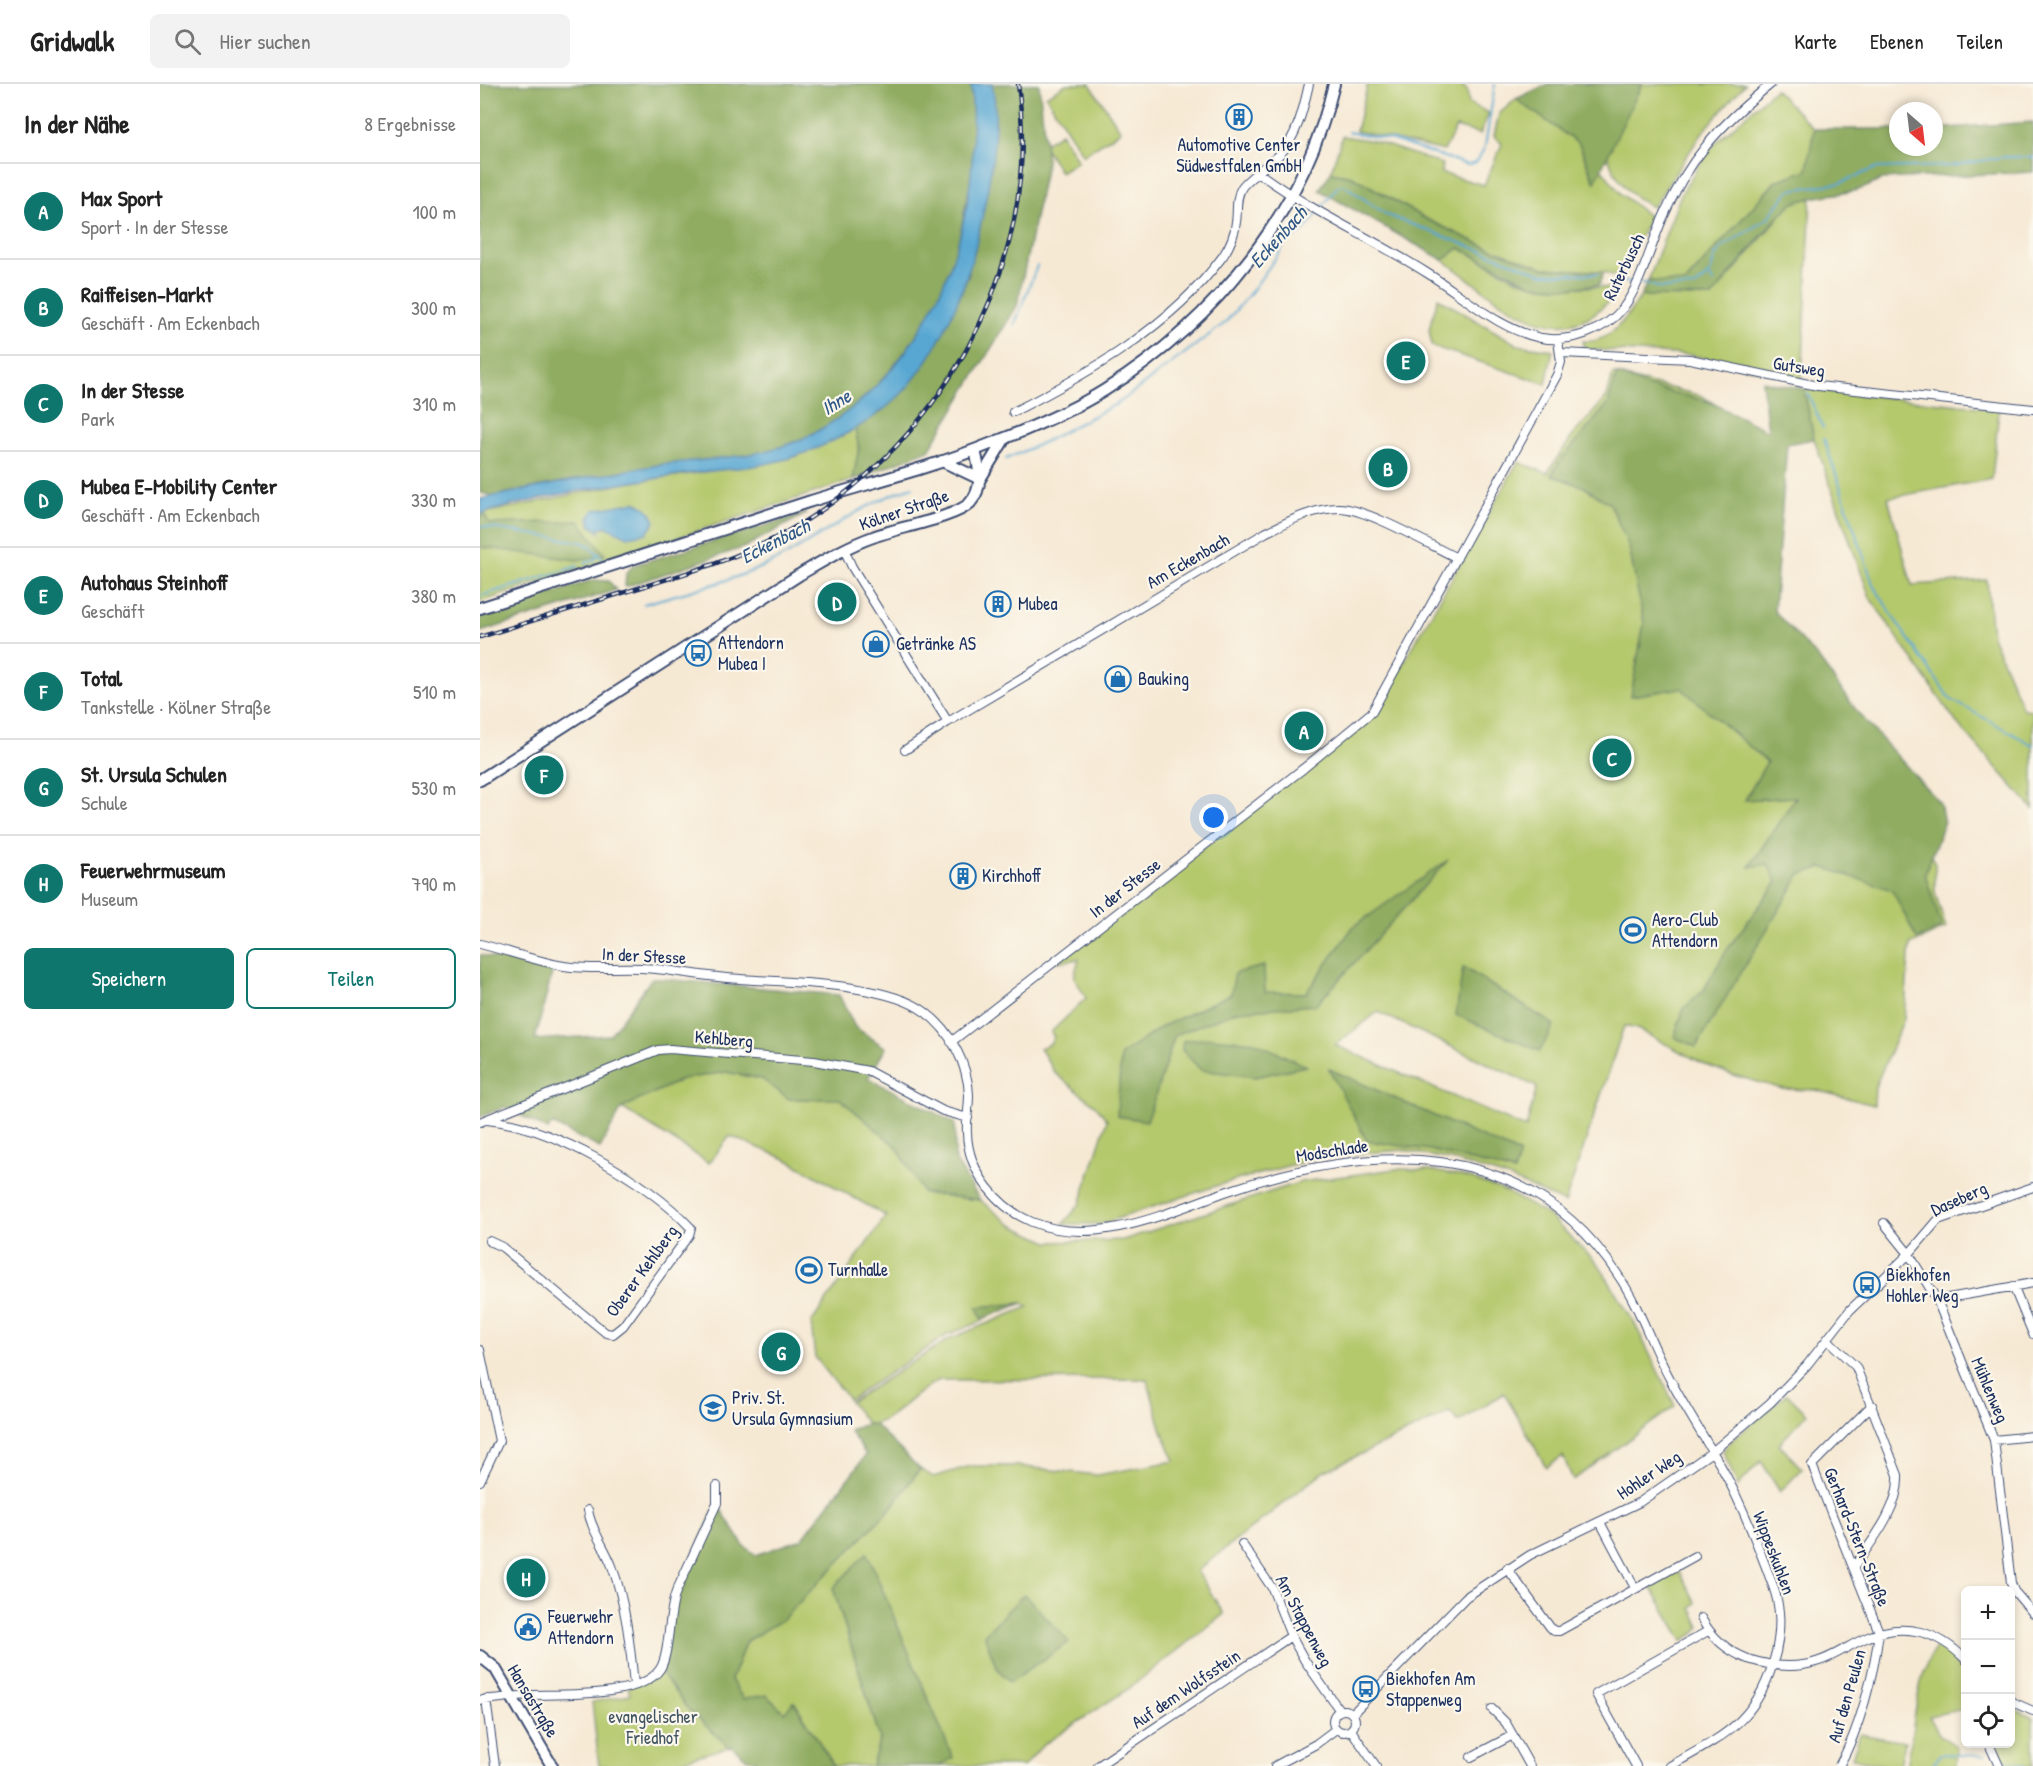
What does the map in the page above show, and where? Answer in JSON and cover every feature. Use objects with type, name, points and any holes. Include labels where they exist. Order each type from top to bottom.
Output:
[{"type":"main road","points":[[480,608],[975,450],[1102,392],[1175,339],[1227,288],[1258,248],[1292,194],[1309,161],[1335,84]]},
{"type":"main road","name":"Kölner Straße","points":[[480,780],[799,575],[844,549],[873,537],[962,508],[977,493],[980,479],[1005,438]]},
{"type":"main road","points":[[975,450],[980,479]]},
{"type":"main road","points":[[942,461],[980,479]]},
{"type":"main road","name":"Hansastraße","points":[[480,1656],[495,1668],[552,1766]]},
{"type":"street","points":[[1013,412],[1063,385],[1143,333],[1189,294],[1223,255],[1236,224],[1237,197],[1243,186],[1280,154],[1291,140],[1309,84]]},
{"type":"street","name":"Ruterbusch","points":[[1292,194],[1318,212],[1395,253],[1505,324],[1539,337],[1558,340],[1595,330],[1622,309],[1634,288],[1685,171],[1726,122],[1771,84]]},
{"type":"street","points":[[1259,173],[1292,194]]},
{"type":"street","points":[[1558,340],[1562,353]]},
{"type":"street","name":"Gutsweg","points":[[1562,353],[1690,359],[1818,386],[2033,409]]},
{"type":"street","name":"In der Stesse","points":[[480,944],[562,966],[639,968],[847,988],[891,997],[923,1010],[951,1042],[1367,718],[1548,393],[1560,368],[1562,353]]},
{"type":"street","name":"Am Eckenbach","points":[[905,750],[1265,533],[1308,514],[1331,508],[1350,509],[1457,558]]},
{"type":"street","points":[[844,549],[852,567],[948,722]]},
{"type":"street","name":"Modschlade","points":[[951,1042],[966,1073],[969,1090],[967,1133],[979,1173],[1002,1204],[1034,1223],[1062,1230],[1096,1230],[1124,1226],[1263,1180],[1330,1163],[1365,1159],[1424,1159],[1482,1171],[1512,1182],[1542,1199],[1576,1226],[1618,1274],[1666,1373],[1712,1452]]},
{"type":"street","name":"Kehlberg","points":[[484,1121],[658,1050],[670,1049],[814,1061],[868,1071],[943,1111],[968,1118]]},
{"type":"street","name":"Oberer Kehlberg","points":[[484,1121],[502,1121],[548,1135],[585,1154],[642,1187],[691,1228],[689,1235],[623,1326],[613,1334],[606,1333],[502,1247],[489,1241]]},
{"type":"street","name":"Daseberg","points":[[1909,1254],[1938,1220],[2033,1187]]},
{"type":"street","points":[[1884,1223],[1909,1254]]},
{"type":"street","name":"Hohler Weg","points":[[1352,1714],[1466,1597],[1507,1568],[1640,1502],[1712,1452],[1770,1403],[1807,1365],[1850,1310],[1909,1254]]},
{"type":"street","name":"Mühlenweg","points":[[1909,1254],[1937,1300],[1994,1440],[2011,1583],[2014,1591],[2033,1613]]},
{"type":"street","points":[[1937,1300],[2033,1283]]},
{"type":"street","points":[[2013,1286],[2033,1334]]},
{"type":"street","points":[[1827,1339],[1856,1366],[1898,1475],[1899,1489],[1874,1539],[1854,1567]]},
{"type":"street","points":[[480,1350],[499,1441],[481,1476]]},
{"type":"street","points":[[480,1392],[488,1396]]},
{"type":"street","name":"Gerhard-Stern-Straße","points":[[1872,1405],[1812,1465],[1879,1632]]},
{"type":"street","points":[[1994,1440],[2033,1436]]},
{"type":"street","name":"Wippeskuhlen","points":[[1670,1766],[1720,1738],[1739,1724],[1761,1696],[1773,1666],[1780,1625],[1775,1593],[1727,1477],[1712,1452]]},
{"type":"street","points":[[495,1766],[483,1700],[610,1692],[634,1685],[659,1670],[671,1605],[717,1503],[717,1486]]},
{"type":"street","points":[[588,1510],[589,1519],[611,1564],[625,1612],[634,1685]]},
{"type":"street","points":[[1600,1522],[1635,1588]]},
{"type":"street","name":"Am Stappenweg","points":[[1242,1544],[1272,1588],[1291,1636],[1340,1711]]},
{"type":"street","points":[[1507,1568],[1554,1631],[1567,1627],[1695,1556]]},
{"type":"street","points":[[1701,1618],[1708,1631],[1730,1650],[1773,1666],[1814,1663],[1879,1632],[1908,1629],[1933,1634],[1961,1656]]},
{"type":"street","points":[[1636,1766],[1596,1694],[1708,1631]]},
{"type":"street","name":"Auf den Peulen","points":[[1839,1766],[1849,1749],[1856,1726],[1876,1657],[1879,1632]]},
{"type":"street","name":"Auf dem Wolfsstein","points":[[1098,1766],[1291,1636]]},
{"type":"street","points":[[2015,1703],[2033,1711]]},
{"type":"street","points":[[1492,1709],[1506,1723],[1530,1766]]},
{"type":"street","points":[[1340,1711],[1352,1714],[1354,1724],[1351,1730],[1341,1732],[1336,1729],[1333,1719],[1340,1711]]},
{"type":"street","points":[[1275,1766],[1316,1744],[1336,1729]]},
{"type":"street","points":[[1351,1730],[1376,1766]]},
{"type":"street","points":[[1471,1757],[1513,1735]]},
{"type":"street","points":[[1991,1748],[1999,1766]]},
{"type":"green space","points":[[480,84],[1039,84],[1047,160],[1017,306],[929,450],[853,480],[859,448],[855,428],[896,398],[909,384],[928,358],[969,275],[970,186],[955,260],[919,331],[899,360],[876,386],[851,409],[823,428],[792,443],[758,453],[659,465],[494,496],[480,493]]},
{"type":"green space","points":[[1066,84],[1090,84],[1121,131],[1083,155],[1046,96]]},
{"type":"green space","points":[[1368,84],[1460,84],[1467,90],[1469,103],[1489,113],[1480,134],[1456,127],[1444,151],[1356,131]]},
{"type":"green space","points":[[1548,84],[1642,84],[1595,182],[1579,144],[1516,99]]},
{"type":"green space","points":[[1642,84],[1745,84],[1702,133],[1653,207],[1637,198],[1624,186],[1607,155]]},
{"type":"green space","points":[[1775,89],[1814,129],[1807,170],[1776,181],[1685,283],[1648,281],[1681,194],[1709,149]]},
{"type":"green space","points":[[1516,99],[1579,144],[1594,181],[1601,168],[1621,194],[1650,217],[1620,278],[1604,272],[1544,268],[1484,246],[1428,220],[1352,176],[1331,172],[1342,136],[1374,141],[1442,164],[1441,173],[1484,185],[1502,144],[1494,136],[1499,114]]},
{"type":"green space","points":[[2033,122],[2033,172],[1882,179],[1849,192],[1806,199],[1794,203],[1778,217],[1712,297],[1641,296],[1648,281],[1685,283],[1776,181],[1807,170],[1814,129],[1889,129],[1889,156],[1943,156],[1943,128]]},
{"type":"green space","points":[[1061,133],[1078,161],[1060,172],[1043,144]]},
{"type":"green space","points":[[1331,172],[1352,176],[1428,220],[1484,246],[1544,268],[1604,272],[1599,285],[1569,288],[1532,285],[1459,248],[1443,260],[1319,190]]},
{"type":"green space","points":[[1811,197],[1802,380],[1691,355],[1583,349],[1583,341],[1601,338],[1617,328],[1641,296],[1712,297],[1790,204]]},
{"type":"green space","points":[[1459,248],[1526,283],[1555,287],[1618,289],[1597,312],[1575,323],[1553,324],[1530,318],[1507,306],[1443,260]]},
{"type":"green space","points":[[1438,298],[1518,345],[1553,350],[1546,384],[1432,346],[1429,329]]},
{"type":"green space","points":[[1613,374],[1702,396],[1733,416],[1761,599],[1919,827],[1935,862],[1935,892],[1946,928],[1910,945],[1904,1019],[1875,1087],[1874,1105],[1816,1090],[1783,1089],[1733,1075],[1706,1065],[1637,1029],[1624,1026],[1565,1203],[1507,1177],[1456,1161],[1404,1150],[1324,1156],[1222,1184],[1101,1224],[1063,1224],[1080,1204],[1107,1120],[1097,1107],[1055,1073],[1040,1048],[1050,1044],[1054,1037],[1051,1032],[1086,998],[1074,977],[1079,959],[1057,962],[1375,713],[1518,462],[1547,473],[1574,434],[1607,397]],"holes":[[[1792,781],[1826,821],[1750,867],[1796,796],[1761,799]],[[1378,1012],[1537,1087],[1526,1128],[1335,1045]]]},
{"type":"green space","points":[[1617,374],[1647,386],[1710,402],[1768,431],[1762,381],[1804,389],[1814,439],[1787,444],[1774,611],[1819,659],[1859,714],[1940,803],[1944,823],[1925,874],[1942,927],[1917,939],[1892,890],[1822,867],[1800,875],[1696,1047],[1674,1037],[1684,1008],[1703,991],[1726,951],[1777,882],[1768,864],[1749,867],[1796,797],[1745,800],[1767,762],[1681,688],[1631,696],[1644,623],[1629,547],[1610,504],[1584,487],[1551,475],[1559,462],[1608,404]]},
{"type":"green space","points":[[1804,389],[1999,409],[1992,479],[1888,498],[1912,585],[1987,580],[1992,636],[2023,709],[2033,710],[2033,809],[1956,722],[1870,598],[1814,439]]},
{"type":"green space","points":[[855,428],[859,448],[853,480],[480,602],[480,514],[626,483],[767,463],[797,456]]},
{"type":"green space","points":[[807,513],[745,547],[625,587],[626,573],[634,565]]},
{"type":"green space","points":[[485,515],[490,524],[579,521],[605,555],[577,560],[480,547],[480,517]]},
{"type":"green space","points":[[593,580],[609,581],[616,590],[480,632],[480,617]]},
{"type":"green space","points":[[1448,860],[1316,1005],[1237,1011],[1175,1035],[1147,1121],[1117,1116],[1121,1055],[1163,1026],[1231,994],[1235,973],[1264,966],[1265,992],[1306,993],[1353,927]]},
{"type":"green space","points":[[480,955],[553,969],[535,1040],[610,1035],[652,978],[839,995],[855,1027],[886,1048],[868,1078],[955,1123],[955,1160],[980,1200],[923,1193],[897,1147],[840,1099],[789,1099],[762,1079],[726,1072],[683,1079],[622,1108],[600,1148],[552,1124],[548,1130],[505,1107],[480,1117]]},
{"type":"green space","points":[[1463,967],[1554,1025],[1540,1051],[1456,1015]]},
{"type":"green space","points":[[1210,1038],[1255,1042],[1306,1066],[1255,1077],[1201,1070],[1182,1050],[1183,1041]]},
{"type":"green space","points":[[1329,1069],[1520,1154],[1514,1172],[1430,1150],[1367,1141]]},
{"type":"green space","points":[[726,1072],[762,1079],[790,1099],[840,1098],[897,1147],[923,1193],[980,1200],[1010,1224],[1048,1242],[1123,1240],[1301,1182],[1395,1169],[1429,1170],[1470,1178],[1507,1192],[1548,1215],[1599,1265],[1634,1322],[1675,1406],[1573,1480],[1563,1456],[1546,1467],[1504,1393],[1458,1422],[1450,1412],[1323,1472],[1197,1571],[1224,1614],[1128,1689],[1043,1745],[1024,1766],[939,1766],[952,1758],[867,1553],[833,1588],[880,1738],[872,1766],[834,1766],[795,1703],[784,1712],[743,1699],[731,1680],[746,1641],[782,1620],[889,1510],[920,1469],[933,1477],[971,1466],[1016,1466],[1097,1475],[1175,1461],[1162,1431],[1147,1379],[940,1380],[931,1384],[894,1414],[876,1423],[867,1424],[850,1402],[949,1339],[1028,1307],[1023,1303],[977,1308],[983,1321],[947,1335],[849,1400],[815,1357],[811,1323],[886,1216],[786,1159],[730,1136],[709,1163],[622,1108],[683,1079]]},
{"type":"green space","points":[[1023,1303],[982,1319],[977,1307]]},
{"type":"green space","points":[[1787,1394],[1807,1414],[1779,1444],[1802,1469],[1780,1492],[1761,1461],[1738,1486],[1723,1451],[1729,1443]]},
{"type":"green space","points":[[867,1424],[875,1425],[920,1469],[889,1510],[782,1620],[746,1641],[731,1680],[743,1699],[766,1695],[784,1712],[794,1702],[834,1766],[758,1766],[756,1761],[746,1758],[732,1746],[729,1747],[687,1708],[659,1670],[671,1605],[717,1503],[744,1546],[756,1555],[802,1539],[866,1455],[849,1430]]},
{"type":"green space","points":[[867,1553],[953,1758],[939,1766],[872,1766],[880,1738],[833,1588]]},
{"type":"green space","points":[[1678,1569],[1696,1603],[1691,1607],[1700,1627],[1697,1632],[1683,1641],[1650,1585]]},
{"type":"green space","points":[[1024,1594],[1069,1642],[1010,1682],[997,1668],[984,1635]]},
{"type":"green space","points":[[1939,1645],[1961,1666],[1961,1710],[1929,1716],[1939,1734],[1957,1747],[1956,1766],[1907,1766],[1921,1683],[1932,1654]]},
{"type":"green space","name":"evangelischer Friedhof","points":[[659,1670],[687,1708],[729,1747],[661,1766],[599,1766],[592,1702],[630,1695],[628,1687]]},
{"type":"green space","points":[[2015,1709],[2033,1718],[2033,1766],[2008,1766],[1998,1748],[2015,1748]]},
{"type":"green space","points":[[1860,1734],[1905,1742],[1900,1766],[1887,1766],[1852,1758]]},
{"type":"water","points":[[971,84],[992,84],[995,101],[994,142],[976,245],[956,306],[936,346],[911,382],[888,406],[863,424],[836,439],[783,460],[755,466],[581,490],[480,514],[480,499],[659,465],[734,457],[771,450],[806,437],[840,417],[870,392],[897,363],[919,331],[938,296],[952,260],[963,222],[970,184],[973,134]]},
{"type":"water","points":[[635,502],[647,509],[655,522],[647,533],[628,537],[605,526],[599,529],[600,532],[591,526],[589,518],[594,510]]},
{"type":"waterway","points":[[1348,132],[1392,140],[1468,165],[1476,163],[1485,147],[1495,84]]},
{"type":"waterway","name":"Eckenbach","points":[[1640,282],[1660,288],[1695,287],[1710,273],[1715,256],[1721,248],[1768,218],[1789,190],[1840,183],[1876,168],[1950,166],[2003,157],[2033,157]]},
{"type":"waterway","name":"Eckenbach","points":[[1006,459],[1120,402],[1225,323],[1252,291],[1286,243],[1303,232],[1338,186],[1344,185],[1387,215],[1543,274],[1598,274]]},
{"type":"waterway","points":[[1014,326],[1037,266]]},
{"type":"waterway","points":[[1708,275],[1714,283]]},
{"type":"waterway","name":"Eckenbach","points":[[1614,281],[1634,282]]},
{"type":"waterway","points":[[1808,394],[1823,428]]},
{"type":"waterway","points":[[1824,439],[1873,584],[1895,620],[1950,699],[2033,745]]},
{"type":"waterway","name":"Eckenbach","points":[[644,604],[711,585],[759,568],[792,552],[877,502],[913,487]]},
{"type":"waterway","name":"Eckenbach","points":[[480,526],[581,542],[590,546],[604,560]]},
{"type":"waterway","points":[[585,563],[594,560],[599,554]]},
{"type":"waterway","points":[[480,596],[578,566]]},
{"type":"waterway","points":[[1932,1766],[1941,1754],[1984,1756]]},
{"type":"waterway","points":[[2008,1761],[2025,1766]]},
{"type":"railway","points":[[480,637],[695,570],[761,545],[835,501],[886,457],[931,405],[968,348],[996,286],[1014,220],[1022,153],[1018,84]]},
{"type":"place","name":"Automotive Center Südwestfalen GmbH","points":[[1239,117]]},
{"type":"place","name":"Autohaus Steinhoff","points":[[1406,361]]},
{"type":"place","name":"Raiffeisen-Markt","points":[[1388,468]]},
{"type":"place","name":"Mubea E-Mobility Center","points":[[837,602]]},
{"type":"place","name":"Mubea","points":[[998,604]]},
{"type":"place","name":"Getränke AS","points":[[876,644]]},
{"type":"place","name":"Attendorn Mubea I","points":[[698,653]]},
{"type":"place","name":"Bauking","points":[[1118,679]]},
{"type":"place","name":"Max Sport","points":[[1304,731]]},
{"type":"place","name":"In der Stesse","points":[[1612,758]]},
{"type":"place","name":"Total","points":[[544,775]]},
{"type":"place","name":"Kirchhoff","points":[[963,876]]},
{"type":"place","name":"Aero-Club Attendorn","points":[[1633,930]]},
{"type":"place","name":"Turnhalle","points":[[809,1270]]},
{"type":"place","name":"Biekhofen Hohler Weg","points":[[1867,1285]]},
{"type":"place","name":"St. Ursula Schulen","points":[[781,1352]]},
{"type":"place","name":"Priv. St. Ursula Gymnasium","points":[[713,1408]]},
{"type":"place","name":"Feuerwehrmuseum","points":[[526,1578]]},
{"type":"place","name":"Feuerwehr Attendorn","points":[[528,1627]]},
{"type":"place","name":"Biekhofen Am Stappenweg","points":[[1366,1689]]},
{"type":"water label","name":"Ihne","points":[[836,402]]}]
